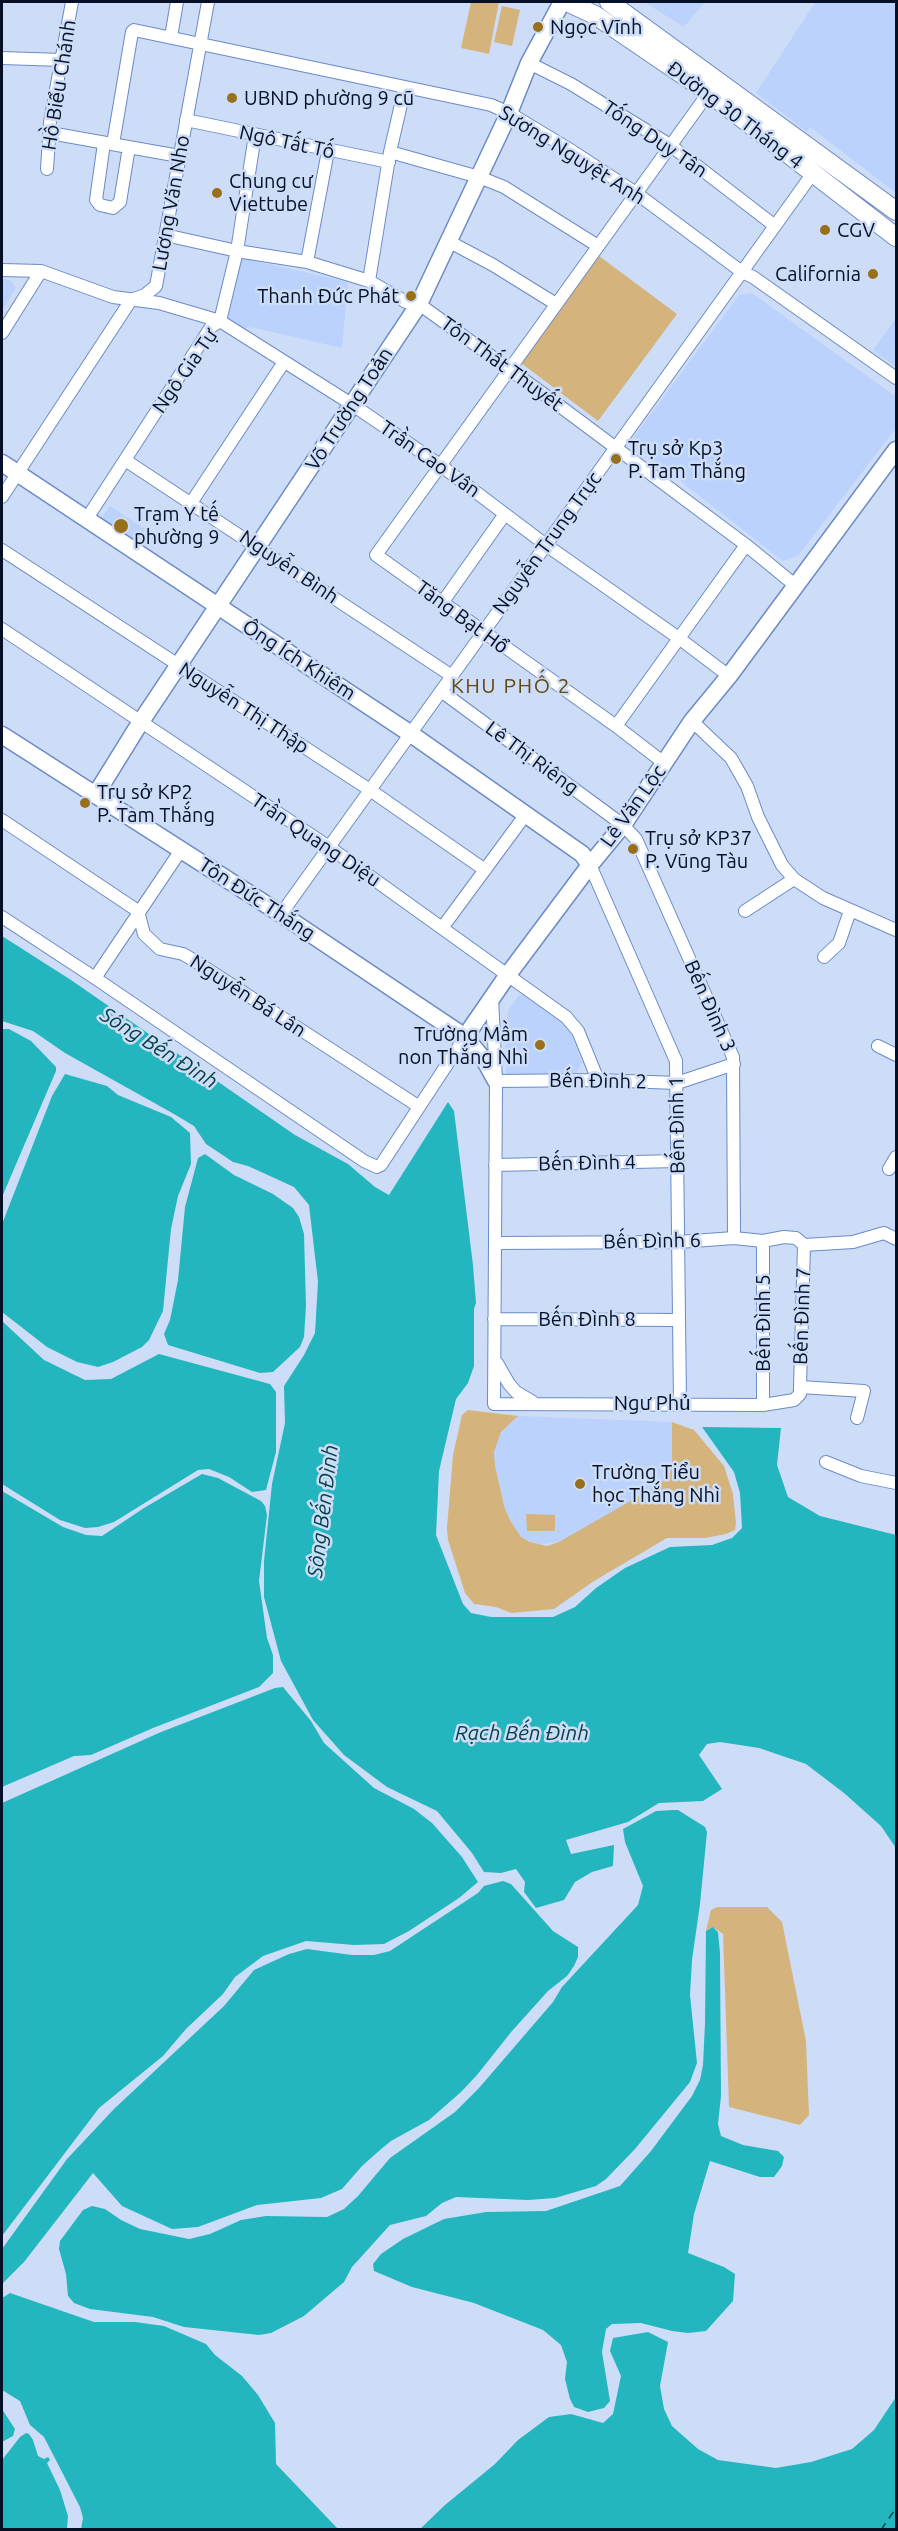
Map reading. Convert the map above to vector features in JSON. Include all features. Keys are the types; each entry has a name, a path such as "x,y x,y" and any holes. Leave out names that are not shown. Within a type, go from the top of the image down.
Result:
{"main road":[{"name":"Đường 30 Tháng 4","path":"567,2 595,15 713,86 897,211"},
{"name":"Đường 30 Tháng 4","path":"609,2 713,86 813,173 897,237"}],"street":[{"name":"Hồ Biểu Chánh","path":"47,169 50,133 72,2"},
{"path":"171,38 177,2"},
{"name":"Lương Văn Nho","path":"2,497 131,300 155,288 199,44 203,2"},
{"name":"Võ Trường Toản","path":"96,794 140,723 419,304 509,113 530,63 562,2"},
{"name":"Sương Nguyệt Anh","path":"109,143 132,32 140,30 491,105 509,113 636,193 742,272 753,277 897,378"},
{"path":"2,58 62,60"},
{"name":"Tống Duy Tân","path":"530,63 571,84 670,145 775,225"},
{"path":"440,465 713,86"},
{"path":"369,281 390,157 405,87"},
{"name":"Ngô Tất Tố","path":"186,120 328,151 390,157 478,177 518,195 598,246"},
{"path":"50,133 179,156"},
{"name":"Ngô Gia Tự","path":"86,520 211,327 220,321 237,251 255,135"},
{"path":"109,143 96,200 100,205 113,208 120,202 129,147"},
{"path":"307,262 328,151"},
{"name":"Nguyễn Trung Trực","path":"281,914 813,173"},
{"name":"Tôn Thất Thuyết","path":"165,235 237,251 307,262 369,281 406,302 419,304 746,545 796,586"},
{"path":"448,241 494,265 556,304"},
{"name":"Trần Cao Vân","path":"2,270 41,271 113,297 159,303 220,321 353,405 440,465 546,545 729,676"},
{"path":"2,333 41,271"},
{"path":"191,503 284,362"},
{"name":"Lê Văn Lộc","path":"95,978 354,1155 377,1167 381,1165 507,975 623,825 692,721 729,676 897,450"},
{"name":"Nguyễn Bình","path":"125,460 452,676"},
{"name":"Ông Ích Khiêm","path":"2,463 411,734 582,854 590,865"},
{"name":"Tăng Bạt Hổ","path":"440,465 376,555 616,726 664,764"},
{"path":"442,603 505,514"},
{"path":"616,726 746,545"},
{"name":"Nguyễn Thị Thập","path":"2,550 370,790 486,870"},
{"name":"Trần Quang Diệu","path":"2,629 329,847 566,1017 575,1025 598,1080"},
{"name":"Lê Thị Riêng","path":"441,692 623,825"},
{"path":"692,721 731,758 747,786 782,865 794,879 810,891 850,911 897,930"},
{"name":"Tôn Đức Thắng","path":"2,735 281,914 465,1037 485,1061 496,1081"},
{"path":"442,928 526,814"},
{"path":"2,820 138,911"},
{"name":"Bến Đình 3","path":"623,825 636,839 731,1049 734,1064 735,1238"},
{"path":"2,917 95,978 181,850"},
{"name":"Bến Đình 1","path":"590,865 676,1061 680,1403"},
{"path":"745,911 794,879"},
{"name":"Nguyễn Bá Lân","path":"138,911 144,934 159,949 183,954 195,961 418,1106"},
{"path":"824,957 839,943 850,911"},
{"path":"492,996 496,1081 495,1356 499,1369 509,1384 516,1392 537,1404"},
{"path":"878,1046 897,1055"},
{"name":"Bến Đình 2","path":"496,1081 598,1080 677,1083 734,1064"},
{"path":"889,1170 897,1157"},
{"name":"Bến Đình 4","path":"495,1165 678,1161"},
{"name":"Bến Đình 6","path":"496,1243 679,1242 735,1238 763,1241 796,1238 804,1245 853,1242 884,1233 897,1239"},
{"name":"Bến Đình 5","path":"763,1241 763,1405"},
{"name":"Bến Đình 7","path":"801,1387 804,1245"},
{"name":"Bến Đình 8","path":"494,1319 679,1320"},
{"name":"Ngư Phủ","path":"495,1356 494,1404 763,1405 791,1401 800,1394 801,1387"},
{"path":"801,1387 864,1391 856,1418"},
{"path":"826,1462 861,1476 897,1483"}],"shaded area":[{"path":"471,2 499,2 489,54 461,48"},
{"path":"644,2 705,2 684,27"},
{"path":"812,2 896,2 896,193 810,127 807,132 756,93 814,4"},
{"path":"502,6 520,10 512,46 494,42"},
{"path":"599,256 677,314 598,421 521,363"},
{"path":"246,259 348,282 342,348 250,327 244,329 227,317 241,260"},
{"path":"2,279 10,280 16,288 2,311"},
{"path":"752,293 896,397 896,428 798,556 783,561 630,442 739,295"},
{"path":"896,318 896,367 873,350"},
{"name":"Trạm Y tế phường 9","path":"110,506 145,529 134,546 98,523"},
{"name":"Trường Mầm non Thắng Nhì","path":"519,995 526,995 561,1018 568,1026 582,1063 575,1075 506,1076 506,1021 509,1009"},
{"path":"468,1410 518,1416 501,1432 494,1452 495,1466 505,1509 521,1537 530,1542 547,1546 559,1542 655,1487 668,1477 672,1467 672,1422 694,1430 724,1466 733,1494 735,1530 705,1538 667,1538 594,1581 554,1609 511,1613 496,1607 474,1604 465,1593 448,1540 447,1528 453,1455 462,1415"},
{"name":"Trường Tiểu học Thắng Nhì","path":"518,1416 672,1422 672,1467 664,1480 655,1487 577,1533 559,1542 537,1545 521,1537 514,1530 505,1509 495,1466 494,1452 501,1432"},
{"path":"526,1514 555,1515 555,1531 527,1531"},
{"path":"717,1907 767,1907 782,1922 806,2041 809,2115 800,2125 729,2107 723,1934 713,1927 706,1931 711,1910"}],"water":[{"name":"Rạch Bến Đình","path":"2,936 71,980 295,1135 348,1164 375,1187 389,1195 448,1102 454,1111 476,1303 474,1309 474,1366 468,1383 456,1399 439,1471 436,1535 463,1604 471,1613 491,1617 553,1617 575,1607 596,1588 625,1568 670,1547 712,1545 732,1538 742,1528 740,1493 734,1472 702,1427 781,1428 777,1465 788,1497 820,1516 896,1535 896,1848 881,1826 844,1793 806,1764 759,1748 720,1742 707,1744 699,1755 722,1789 703,1801 659,1803 628,1822 566,1840 571,1854 614,1845 613,1866 592,1872 575,1882 564,1900 536,1908 524,1892 525,1882 516,1869 501,1873 484,1872 472,1853 437,1811 387,1787 344,1755 313,1720 281,1661 264,1597 264,1561 272,1484 285,1423 284,1386 315,1333 318,1282 309,1205 294,1187 248,1166 233,1162 206,1144 194,1126 174,1114 65,1053 33,1031 2,1021"},
{"path":"2,1029 9,1029 31,1041 56,1067 56,1071 2,1197"},
{"path":"65,1074 107,1086 118,1095 171,1117 190,1133 191,1164 178,1196 171,1229 163,1311 149,1340 142,1347 98,1367 77,1362 47,1347 2,1312 2,1224 52,1096"},
{"path":"205,1154 234,1175 273,1194 293,1208 299,1217 304,1234 306,1306 304,1337 300,1347 273,1372 260,1373 168,1345 164,1334 170,1320 178,1280 185,1207 198,1158"},
{"path":"2,1321 44,1360 85,1380 111,1379 159,1354 270,1384 276,1392 276,1452 266,1490 252,1492 229,1477 209,1469 198,1470 114,1522 85,1528 60,1520 2,1484"},
{"path":"202,1474 218,1478 261,1501 265,1506 267,1515 259,1581 267,1638 273,1655 273,1673 259,1687 91,1755 74,1756 2,1787 2,1491 63,1527 86,1535 102,1536"},
{"path":"283,1687 311,1721 324,1743 374,1788 414,1809 432,1823 462,1857 478,1882 459,1898 409,1931 384,1944 354,1945 306,1941 263,1956 235,1977 223,1994 186,2029 163,2056 99,2108 2,2236 2,1803 161,1732 275,1688"},
{"path":"678,1810 705,1827 707,1832 690,1995 697,2063 690,2082 635,2149 606,2179 596,2186 555,2198 528,2200 456,2197 442,2203 426,2216 390,2225 352,2267 344,2282 304,2316 271,2333 259,2335 184,2327 153,2317 90,2309 74,2303 68,2296 66,2274 59,2249 60,2241 83,2210 92,2206 105,2209 140,2229 189,2239 210,2234 241,2220 266,2216 327,2217 344,2209 390,2158 455,2112 479,2088 553,2002 562,1987 638,1905 643,1886 625,1842 623,1829 656,1811"},
{"path":"503,1881 511,1884 553,1931 578,1947 578,1957 567,1976 548,1991 477,2075 429,2120 391,2141 362,2166 342,2189 321,2198 257,2205 198,2227 172,2229 122,2206 93,2173 24,2262 2,2284 2,2249 67,2159 114,2109 224,2006 254,1970 289,1954 307,1949 352,1955 374,1955 390,1951 478,1893 484,1886"},
{"path":"713,1927 718,1932 720,1953 721,2096 718,2124 721,2136 743,2145 778,2151 784,2157 782,2166 774,2177 760,2177 710,2161 694,2214 688,2253 724,2267 735,2274 733,2301 706,2331 688,2333 641,2323 612,2324 606,2329 602,2352 610,2401 604,2408 588,2412 574,2407 565,2379 567,2362 561,2345 543,2330 474,2303 412,2287 374,2271 373,2264 381,2254 403,2239 444,2219 486,2212 546,2211 620,2186 651,2151 692,2096 700,2080 705,2023 706,1931"},
{"path":"10,2293 94,2322 135,2322 164,2326 206,2344 215,2355 242,2376 258,2395 275,2423 276,2464 338,2529 81,2529 83,2518 80,2507 44,2437 30,2425 20,2401 2,2390 2,2298"},
{"path":"648,2332 668,2342 660,2386 664,2409 672,2426 698,2449 718,2460 776,2468 811,2462 852,2449 874,2430 896,2397 896,2529 420,2529 495,2464 518,2440 549,2417 571,2414 603,2423 613,2414 621,2376 610,2351 613,2338"},
{"path":"2,2409 15,2429 13,2436 2,2442"},
{"path":"26,2433 33,2440 38,2456 44,2459 48,2457 50,2460 47,2463 60,2490 68,2516 67,2529 2,2529 2,2460 20,2437"}],"ferry route":[{"path":"881,2530 896,2508"}],"place":[{"name":"Ngọc Vĩnh","path":"538,27"},
{"name":"UBND phường 9 cũ","path":"232,98"},
{"name":"Chung cư Viettube","path":"217,193"},
{"name":"CGV","path":"825,230"},
{"name":"California","path":"873,274"},
{"name":"Thanh Đức Phát","path":"411,296"},
{"name":"Trụ sở Kp3 P. Tam Thắng","path":"616,459"},
{"name":"Trạm Y tế phường 9","path":"121,526"},
{"name":"Trụ sở KP2 P. Tam Thắng","path":"85,803"},
{"name":"Trụ sở KP37 P. Vũng Tàu","path":"633,849"},
{"name":"Trường Mầm non Thắng Nhì","path":"540,1045"},
{"name":"Trường Tiểu học Thắng Nhì","path":"580,1484"}],"district":[{"name":"KHU PHỐ 2","path":"511,686"}],"water label":[{"name":"Sông Bến Đình","path":"159,1048"},
{"name":"Sông Bến Đình","path":"323,1511"}]}
